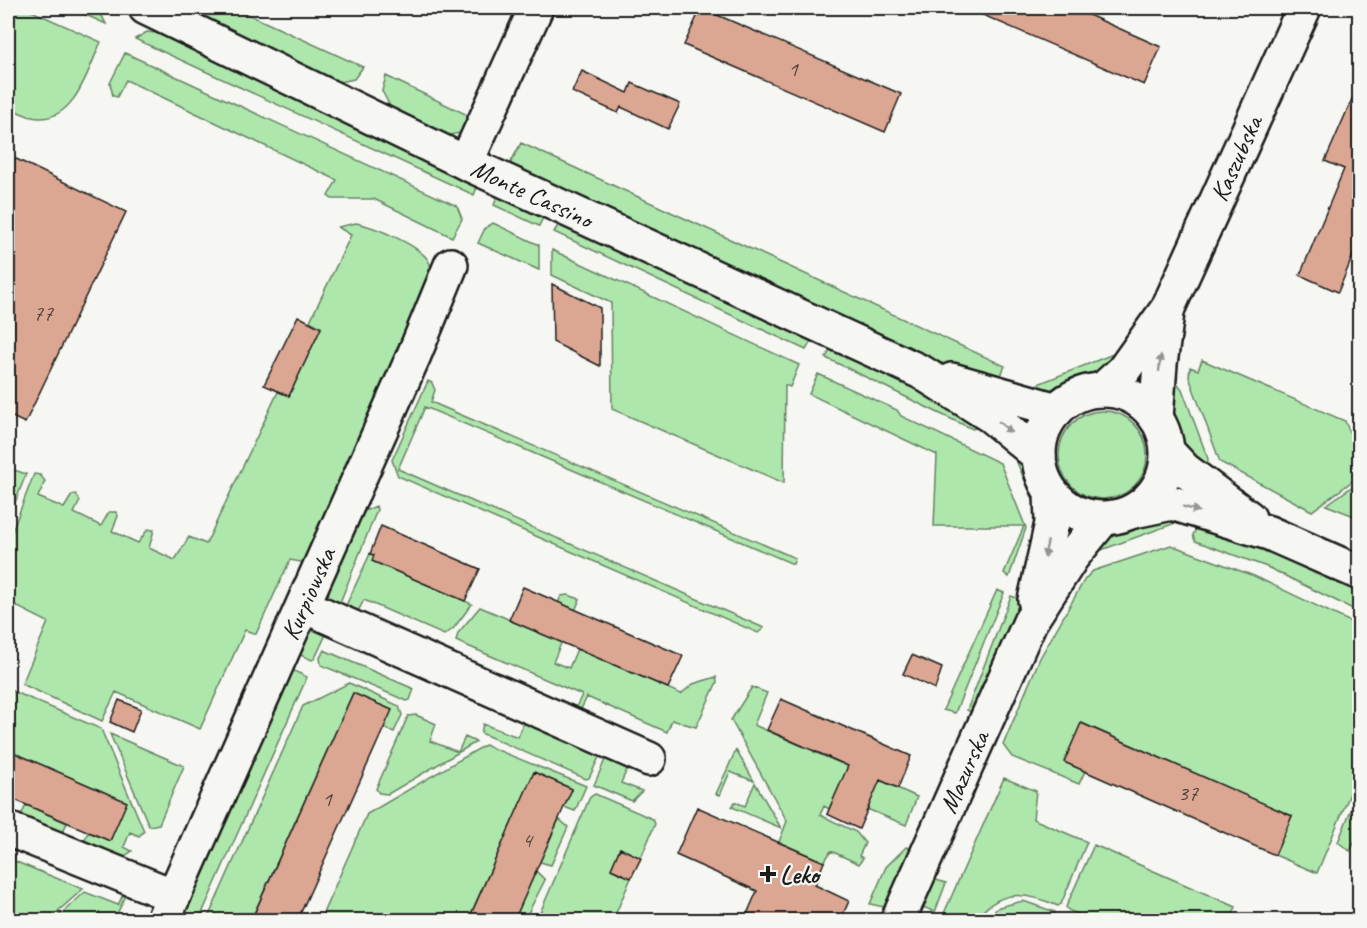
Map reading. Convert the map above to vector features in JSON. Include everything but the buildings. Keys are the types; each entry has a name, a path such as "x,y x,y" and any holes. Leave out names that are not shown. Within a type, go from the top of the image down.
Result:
{"street":[{"name":"Monte Cassino","path":"146,8 466,163 921,372 992,416 1039,456"},
{"path":"466,163 536,8"},
{"name":"Kaszubska","path":"1102,390 1123,371 1168,308 1304,8"},
{"name":"Kurpiowska","path":"169,908 414,356 451,265"},
{"name":"Kaszubska","path":"1156,418 1160,364 1168,308"},
{"name":"Monte Cassino","path":"921,372 1057,410"},
{"path":"1118,515 1148,500 1159,486 1166,470 1168,452 1162,428 1156,418 1133,397 1102,390 1085,392 1057,410 1041,439 1039,456 1045,481 1051,492 1074,512 1118,515 1172,503 1269,534 1359,573"},
{"path":"1168,452 1185,470 1269,534"},
{"name":"Mazurska","path":"1030,622 1052,523 1051,492"},
{"name":"Mazurska","path":"898,921 1030,622 1072,557 1118,515"},
{"path":"304,606 650,759"},
{"path":"8,829 138,884 169,908"}],"green space":[{"path":"8,8 25,8 101,42 79,90 71,102 52,116 31,117 8,107"},
{"path":"70,8 98,8 106,24"},
{"path":"176,8 234,8 363,67 354,79 335,83"},
{"path":"147,32 156,33 479,182 474,195 135,39"},
{"path":"125,53 457,206 462,219 452,237 374,199 332,199 328,196 337,180 126,80 117,97 113,96 110,83"},
{"path":"386,76 474,118 466,132 449,135 391,108 382,91"},
{"path":"521,143 1005,366 997,383 939,362 510,164"},
{"path":"498,194 544,215 539,226 494,205"},
{"path":"560,222 809,337 811,341 806,350 554,232"},
{"path":"356,223 385,232 407,243 425,256 432,273 431,285 306,563 290,560 256,634 245,630 200,729 116,692 102,721 22,684 48,622 8,602 14,593 8,563 8,542 34,474 40,475 45,481 38,497 64,508 72,495 76,494 80,501 74,513 101,526 109,512 116,512 118,516 112,531 138,543 148,529 154,530 149,548 175,560 189,537 206,544 278,392 289,396 321,327 310,321 351,235 338,227"},
{"path":"493,223 539,245 539,270 478,243 485,228"},
{"path":"552,250 799,365 790,387 785,385 784,483 612,409 611,303 552,275"},
{"path":"834,349 945,399 978,427 973,429 954,421 826,358 830,350"},
{"path":"1113,354 1123,356 1102,372 1079,384 1054,390 1028,388"},
{"path":"1202,360 1345,421 1359,454 1359,476 1312,511 1220,462 1189,377 1190,367 1198,370"},
{"path":"818,374 897,410 901,416 1000,463 1026,528 1009,577 1004,573 1024,526 934,526 937,455 809,394"},
{"path":"1174,379 1182,389 1208,459 1207,470 1185,458 1168,411"},
{"path":"428,381 432,383 435,390 431,402 795,558 793,564 425,407 398,469 764,628 758,633 398,476 392,460"},
{"path":"1103,411 1120,415 1134,424 1143,438 1147,455 1143,472 1134,486 1120,495 1103,499 1086,495 1072,486 1063,472 1059,455 1063,438 1072,424 1086,415"},
{"path":"1013,453 1024,464 1032,480 1039,514"},
{"path":"8,468 26,474 8,521"},
{"path":"1359,482 1359,518 1326,505"},
{"path":"376,506 377,510 337,610 329,598 328,579 362,512"},
{"path":"1161,515 1178,522 1093,553 1103,537"},
{"path":"1198,524 1268,547 1352,586 1359,590 1359,612 1267,567 1195,541 1193,535"},
{"path":"1171,545 1254,576 1359,626 1359,772 1317,873 1275,855 1292,816 1082,723 1085,771 1079,784 1012,757 1003,745 1040,658 1085,579 1093,571"},
{"path":"370,554 374,555 372,561 472,604 453,629 444,635 364,600 356,615 342,614"},
{"path":"997,590 1004,593 955,713 943,710"},
{"path":"568,595 580,599 553,662 569,668 577,649 681,694 693,684 716,677 717,682 696,727 672,720 667,732 587,697 579,713 574,711 582,695 456,641 458,633 480,607 545,635 561,596"},
{"path":"1011,596 1020,599 1006,640 974,713 967,710"},
{"path":"318,628 329,628 315,658 312,660 296,653 303,637"},
{"path":"324,650 414,689 410,700 407,701 321,665 320,658"},
{"path":"290,669 307,677 199,920 177,920"},
{"path":"349,683 399,706 402,715 394,732 384,728 353,693 251,920 207,920 303,706"},
{"path":"752,687 767,693 754,725 802,746 817,714 828,719 814,752 850,767 864,735 875,740 862,772 917,797 906,825 867,809 864,817 832,802 829,809 824,806 820,815 856,832 865,843 859,856 863,858 859,864 831,851 824,862 779,842 787,821 731,720"},
{"path":"8,689 101,729 144,831 139,836 130,832 124,847 132,851 115,863 81,849 88,832 110,841 126,802 8,750"},
{"path":"416,715 436,724 430,741 458,752 465,737 476,742 388,794 379,793 376,789 408,716"},
{"path":"524,722 602,751 589,778 586,779 481,733 483,724 518,737"},
{"path":"110,734 184,766 159,824 149,826"},
{"path":"485,745 586,786 575,811 564,807 572,789 534,773 468,920 320,920 367,814"},
{"path":"736,750 754,781 730,772 720,795 716,794"},
{"path":"608,753 628,767 621,783 642,791 632,801 594,785"},
{"path":"1004,778 1036,791 1033,819 1087,842 1061,904 1058,906 1034,898 1013,896 993,903 975,920 941,920"},
{"path":"755,783 781,828 732,807 735,802 745,806"},
{"path":"1359,790 1359,833 1350,851 1338,842"},
{"path":"595,794 653,819 655,824 641,858 620,848 611,869 631,878 613,920 537,920 590,797"},
{"path":"26,805 67,823 61,835 19,820"},
{"path":"559,819 568,827 551,865 540,862"},
{"path":"1094,845 1236,907 1230,920 1092,920 1068,910 1066,907"},
{"path":"906,847 914,850 888,908 870,904 886,867"},
{"path":"9,853 15,856 14,861 83,889 48,920 8,920"},
{"path":"536,871 545,880 526,917 517,914"},
{"path":"933,879 946,883 935,912 918,905"},
{"path":"126,888 129,889 114,920 54,920 85,892 118,905"},
{"path":"1023,901 1055,912 1054,920 984,920 999,907"}],"place":[{"name":"Leko","path":"768,874"}]}
